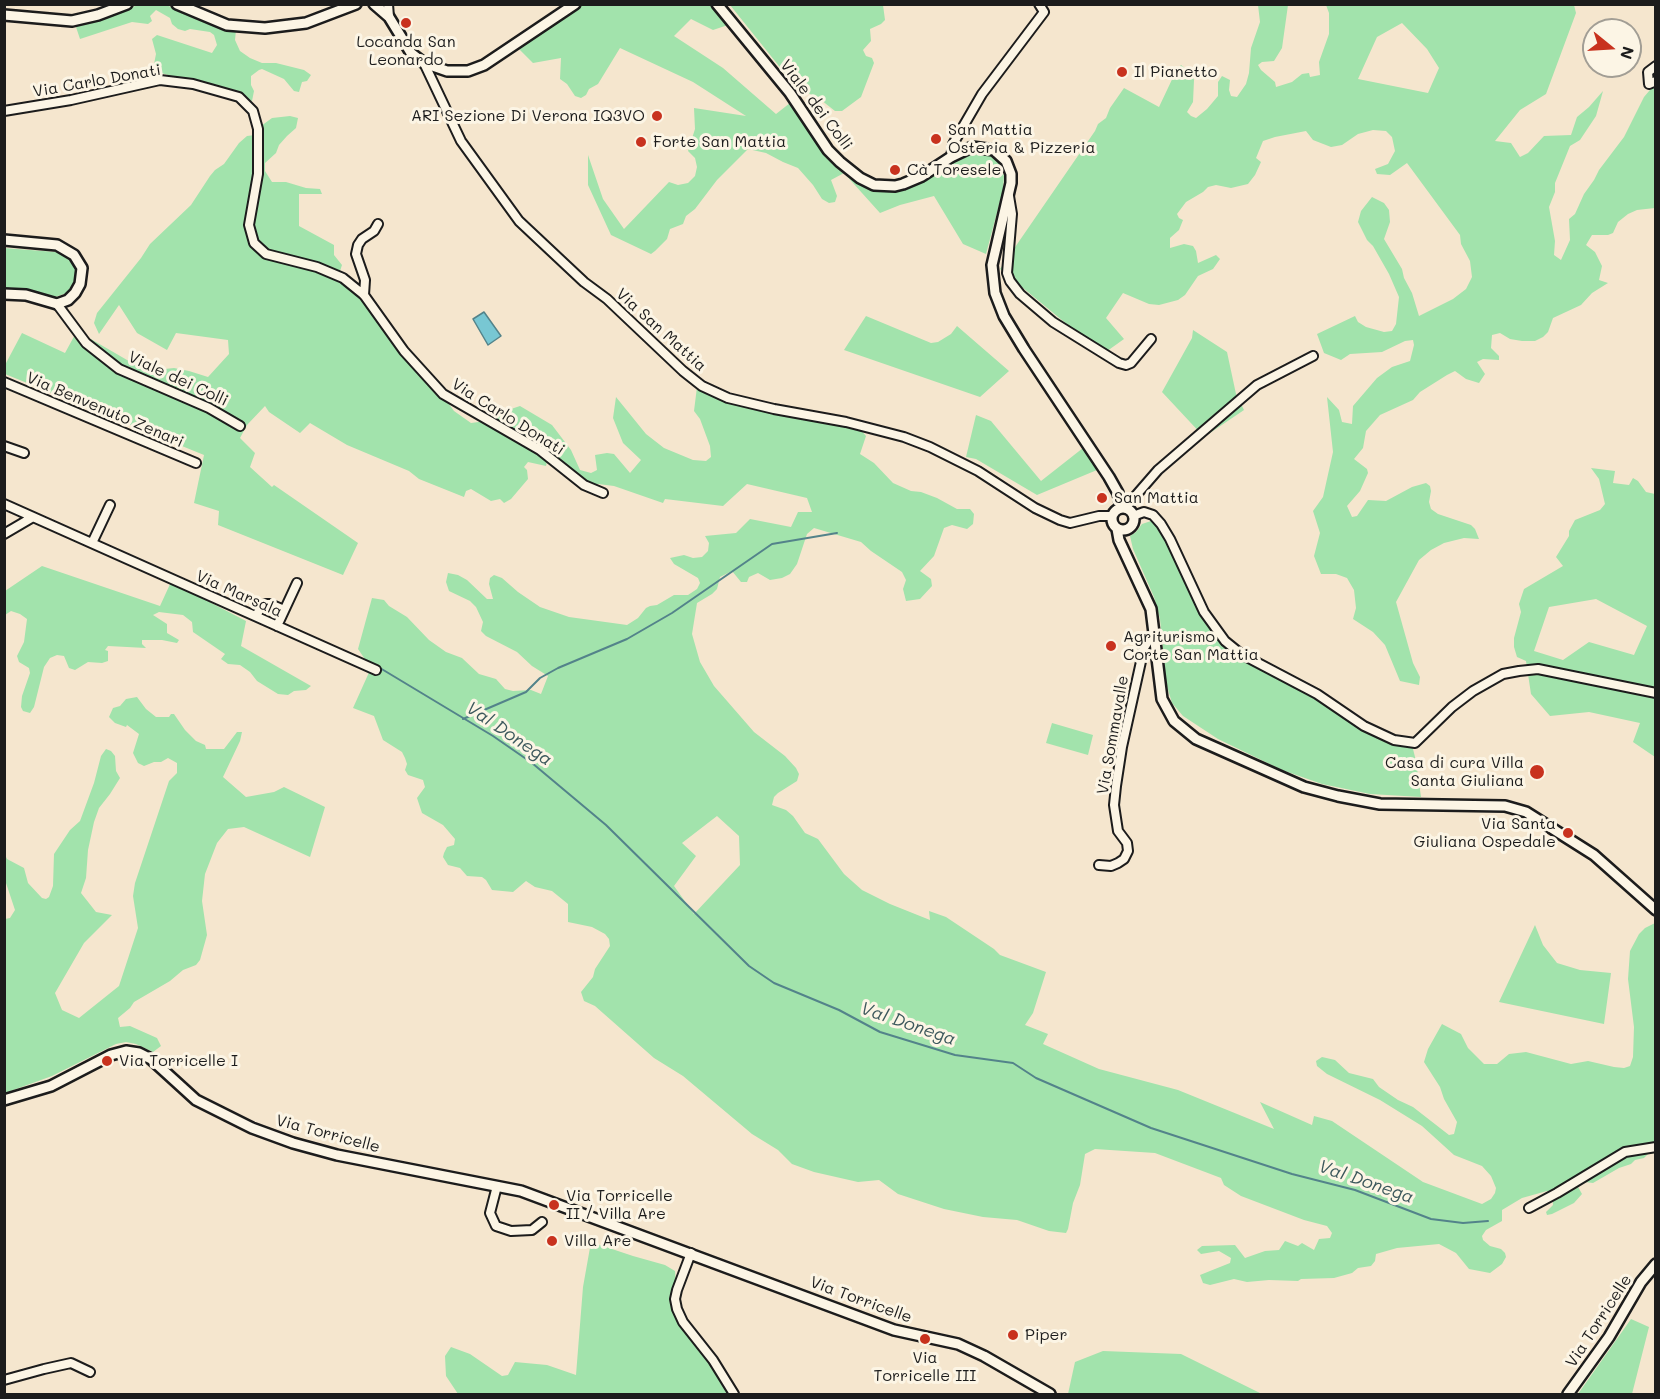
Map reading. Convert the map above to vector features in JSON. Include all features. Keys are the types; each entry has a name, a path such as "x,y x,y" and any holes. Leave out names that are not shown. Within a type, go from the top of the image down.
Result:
{"street":[{"path":"4,15 72,21 98,15 127,4"},
{"path":"177,4 227,24 265,28 306,23 356,4"},
{"path":"332,14 338,4"},
{"path":"374,4 389,17 411,53 424,63 447,71 468,71 484,65 575,4"},
{"path":"388,4 389,17"},
{"name":"Viale dei Colli","path":"717,4 790,93 823,144 860,178 874,185 903,184 922,176 951,157 972,147 987,148 1006,160 1011,174 1009,196 998,232 992,265 995,293 1004,316 1109,477 1123,508"},
{"path":"951,157 953,144 982,94 1044,12 1039,4"},
{"name":"Via San Mattia","path":"424,63 461,141 519,221 702,386 728,398 846,422 904,437 978,471 1035,508 1060,520 1070,523 1099,516 1112,516"},
{"path":"1656,66 1648,72 1649,84 1656,81"},
{"name":"Via Carlo Donati","path":"4,111 71,100 160,80 193,84 239,97 253,111 258,129 258,174 249,225 254,243 266,254 317,267 343,278 364,296 404,351 443,394 540,450 584,485 603,493"},
{"name":"Viale dei Colli","path":"1009,196 1012,214 1007,273 1020,294 1053,322 1119,363 1126,365 1131,363 1151,339"},
{"name":"Via Carlo Donati","path":"364,296 365,280 356,254 362,239 374,231 378,224"},
{"path":"4,240 57,245 74,255 82,268 80,284 75,293 68,300 57,304 26,294 4,294"},
{"name":"Viale dei Colli","path":"57,304 86,343 119,369 209,408 240,426"},
{"path":"1313,356 1257,385 1158,470 1123,508 1117,509 1112,516 1112,523 1117,529 1119,540 1151,609 1162,699 1174,721 1196,739 1304,787 1338,796 1380,804 1505,807 1526,813 1594,855 1656,910"},
{"name":"Via Benvenuto Zenari","path":"4,382 196,463"},
{"path":"4,446 24,453"},
{"name":"Via Marsala","path":"4,504 376,670"},
{"path":"92,543 110,505"},
{"path":"1123,508 1133,516"},
{"path":"1133,516 1144,512 1153,515 1161,524 1204,612 1225,641 1241,654 1317,694 1364,726 1394,740 1415,743 1452,707 1473,691 1503,674 1519,671 1538,669 1656,693"},
{"path":"1117,529 1129,528 1134,520 1133,516"},
{"path":"4,534 33,517"},
{"path":"277,626 297,583"},
{"path":"256,616 261,607 266,604 284,610"},
{"name":"Via Sommavalle","path":"1099,865 1111,866 1124,859 1128,851 1118,831 1114,805 1116,786 1122,747 1144,648 1154,632"},
{"name":"Via Torricelle","path":"4,1100 51,1086 111,1055 126,1051 139,1053 151,1059 196,1100 252,1128 292,1143 348,1158 521,1191 894,1330 958,1344 984,1356 1050,1395"},
{"path":"1529,1208 1625,1152 1656,1146"},
{"path":"497,1186 490,1213 496,1226 511,1231 531,1230 542,1222"},
{"path":"691,1253 677,1290 675,1299 677,1309 683,1322 712,1360 734,1395"},
{"name":"Via Torricelle","path":"1568,1395 1609,1337 1641,1282 1656,1264"},
{"path":"4,1380 71,1363 90,1372"}],"green space":[{"path":"138,5 166,5 224,28 236,30 235,40 240,51 250,58 262,63 276,63 304,70 311,75 307,81 302,82 299,92 294,91 284,79 262,69 259,70 251,76 254,91 252,101 161,73 155,70 154,64 156,54 152,39 157,35 212,53 217,45 214,35 210,32 178,29 172,24 170,18 156,10 150,16 152,21 148,24 132,22 80,39 75,24 105,17"},
{"path":"581,5 712,5 728,25 713,30 691,19 674,36 723,68 776,114 790,103 831,161 844,173 831,180 837,196 835,202 829,203 822,199 798,168 766,153 748,149 717,180 695,209 686,216 683,224 670,229 667,239 651,254 611,235 588,185 588,155 603,199 624,229 669,182 678,185 688,183 695,176 697,167 695,158 688,151 695,129 694,108 746,116 693,82 620,48 598,84 589,89 581,98 575,96 567,84 560,79 561,58 533,63 518,48"},
{"path":"730,5 883,5 885,20 870,29 871,41 863,50 874,63 861,97 842,111 835,111 821,100 795,86"},
{"path":"1258,5 1288,5 1282,48 1274,61 1262,62 1258,65 1275,82 1276,87 1292,82 1302,74 1309,73 1310,77 1320,75 1319,62 1329,34 1329,13 1326,5 1574,5 1576,13 1546,94 1520,110 1495,141 1511,143 1520,157 1528,153 1544,136 1571,135 1577,117 1603,91 1596,116 1580,140 1570,146 1555,183 1555,192 1549,207 1555,241 1554,255 1561,260 1570,240 1569,219 1575,214 1584,194 1624,137 1644,97 1655,84 1655,208 1637,210 1628,214 1618,222 1613,233 1592,235 1586,245 1595,252 1602,266 1599,280 1608,283 1592,293 1581,305 1553,318 1548,332 1535,341 1510,339 1500,333 1492,335 1491,348 1499,356 1499,360 1483,359 1477,362 1485,374 1479,383 1466,379 1455,371 1420,392 1413,400 1380,415 1366,431 1363,448 1354,459 1367,469 1368,473 1360,491 1347,506 1352,517 1357,516 1368,500 1386,501 1412,487 1426,483 1430,486 1431,491 1429,502 1431,509 1438,514 1471,525 1479,539 1464,538 1444,543 1431,550 1419,560 1396,602 1413,663 1420,677 1419,685 1400,681 1385,645 1373,632 1353,619 1356,608 1354,590 1347,578 1336,574 1321,574 1314,556 1320,533 1313,511 1323,497 1333,452 1327,397 1339,410 1342,422 1352,424 1353,406 1377,378 1392,367 1410,361 1414,345 1413,340 1405,341 1382,352 1350,354 1341,360 1324,353 1317,334 1355,316 1358,322 1366,327 1384,332 1392,331 1396,324 1399,297 1389,274 1358,222 1361,211 1372,197 1384,203 1389,210 1390,222 1384,239 1402,269 1419,316 1453,299 1466,289 1472,277 1470,261 1461,244 1460,235 1407,163 1390,175 1377,174 1375,169 1388,164 1395,151 1392,137 1386,131 1373,130 1358,134 1342,145 1331,147 1313,140 1306,131 1263,141 1256,158 1261,162 1248,184 1231,188 1216,185 1208,187 1186,202 1177,214 1183,220 1179,230 1170,238 1170,248 1184,244 1193,246 1198,263 1216,255 1220,259 1213,269 1198,276 1185,295 1178,300 1159,305 1149,304 1123,293 1106,318 1124,339 1103,354 1000,269 1098,124 1106,118 1124,88 1159,107 1181,65 1191,73 1194,80 1193,102 1187,112 1196,118 1218,96 1218,82 1222,76 1230,80 1231,96 1237,97 1246,84 1251,48 1260,22","holes":["1402,23 1427,49 1439,68 1428,93 1358,79 1377,37"]},
{"path":"290,116 298,118 296,128 265,163 265,171 272,182 286,182 306,188 320,189 322,194 299,194 299,226 334,245 334,255 342,265 341,278 363,292 420,377 436,386 454,411 471,423 494,420 491,415 494,412 520,406 552,425 571,450 580,470 591,473 597,470 595,455 607,453 614,454 630,473 641,460 623,443 613,418 616,397 646,434 664,448 693,460 706,461 711,457 710,446 700,419 694,411 697,387 738,405 773,412 779,406 854,422 866,436 860,454 874,463 893,483 937,498 957,509 970,509 974,514 973,524 967,529 952,525 944,528 934,556 920,571 931,579 932,586 920,599 906,601 903,589 906,580 902,572 861,542 814,528 807,534 797,564 790,574 770,580 758,573 749,577 747,582 741,582 732,571 720,577 717,589 697,603 692,634 700,662 714,686 754,732 785,756 799,774 797,781 774,797 772,805 786,810 805,833 818,839 844,874 862,890 930,920 929,911 946,917 1000,955 1046,972 1033,1013 1025,1025 1048,1034 1043,1044 1099,1069 1178,1090 1274,1129 1260,1102 1312,1125 1314,1116 1332,1121 1423,1182 1482,1204 1491,1199 1496,1188 1491,1176 1482,1166 1454,1155 1422,1126 1380,1100 1327,1074 1317,1066 1316,1061 1322,1057 1335,1060 1349,1073 1373,1079 1379,1087 1413,1107 1449,1135 1454,1134 1457,1122 1440,1087 1424,1062 1428,1049 1442,1024 1461,1034 1468,1048 1484,1064 1497,1064 1509,1054 1526,1052 1571,1064 1588,1061 1614,1067 1630,1066 1633,1057 1634,1027 1628,979 1630,951 1639,934 1655,923 1655,1153 1635,1160 1593,1183 1585,1182 1577,1185 1582,1194 1574,1203 1552,1214 1547,1215 1546,1212 1553,1205 1552,1193 1547,1191 1522,1198 1502,1210 1502,1221 1486,1230 1482,1236 1490,1246 1501,1249 1506,1257 1502,1264 1490,1273 1469,1269 1456,1253 1439,1244 1397,1248 1376,1254 1371,1266 1358,1268 1352,1273 1334,1278 1247,1282 1234,1279 1210,1285 1203,1283 1200,1275 1230,1263 1231,1258 1219,1251 1201,1254 1197,1250 1202,1246 1235,1245 1245,1258 1265,1251 1279,1250 1285,1241 1298,1246 1302,1243 1314,1250 1319,1239 1330,1238 1332,1233 1327,1226 1304,1220 1241,1196 1224,1185 1221,1178 1155,1153 1095,1149 1085,1154 1080,1185 1066,1233 1049,1231 1017,1220 983,1217 944,1209 898,1194 879,1180 858,1182 814,1172 792,1164 778,1150 752,1134 683,1076 654,1058 595,1006 584,1001 581,992 593,977 595,969 610,946 605,934 592,927 568,922 568,904 552,891 535,887 526,881 513,892 492,890 482,877 467,876 460,868 448,865 443,857 444,853 447,847 454,845 455,839 443,825 422,813 417,798 425,787 423,780 408,775 405,770 407,764 402,752 383,740 374,716 353,708 371,668 358,649 372,598 384,600 389,606 407,617 429,640 446,652 462,658 479,674 496,679 505,689 531,690 541,694 548,676 532,666 517,652 481,631 483,622 476,607 470,601 449,591 446,582 448,573 467,580 487,599 493,599 489,584 490,578 494,575 502,578 540,607 569,617 627,625 638,618 646,608 657,605 674,595 688,595 697,589 700,583 698,578 674,564 670,558 684,555 693,558 702,557 708,551 709,543 705,536 736,533 750,519 791,527 798,512 812,512 807,498 747,484 723,506 665,499 663,503 614,486 598,484 585,490 548,457 546,466 528,462 524,467 527,470 528,479 511,499 504,503 500,499 491,501 471,489 466,491 464,497 419,479 409,471 347,445 310,423 300,433 269,412 265,406 247,425 240,438 255,453 250,467 272,487 274,485 358,543 343,575 218,525 219,511 194,503 204,455 5,374 5,365 22,333 65,353 77,331 146,371 174,368 208,377 229,354 228,340 176,333 167,350 137,333 119,305 99,334 94,323 97,313 150,244 191,205 210,176 224,164 239,143 247,136 255,135 261,126 272,118","holes":["717,816 739,836 740,865 694,914 674,886 696,856 682,843"]},
{"path":"981,150 990,152 999,160 1004,176 1003,190 986,254 963,244 934,196 880,213 844,173 864,186 883,191 903,188 964,154"},
{"path":"4,248 56,252 68,256 77,269 73,287 67,293 55,297 22,288 5,288"},
{"path":"866,316 931,343 938,342 951,334 957,326 1009,371 980,397 844,350"},
{"path":"1193,330 1227,352 1236,394 1244,410 1204,437 1162,392 1192,338"},
{"path":"976,415 991,421 1041,481 1083,448 1097,470 1037,495 976,459 966,457"},
{"path":"1591,468 1615,471 1613,483 1629,485 1633,478 1646,492 1655,494 1655,757 1633,742 1640,723 1589,712 1550,716 1531,694 1526,661 1517,657 1514,647 1521,612 1519,604 1524,589 1563,566 1556,557 1569,536 1575,520 1600,510 1605,504 1599,479","holes":["1596,599 1647,626 1634,655 1589,642 1563,660 1534,651 1549,607"]},
{"path":"1160,518 1214,620 1226,638 1240,649 1287,672 1331,702 1378,728 1411,741 1421,797 1370,794 1322,784 1282,770 1218,739 1183,716 1172,703 1166,683 1160,619 1154,597 1133,549 1130,536 1142,524"},
{"path":"42,566 160,606 171,582 246,621 241,646 311,686 306,690 294,691 288,695 278,694 257,681 240,665 228,664 221,659 225,654 193,632 192,622 183,615 159,612 153,615 167,624 167,633 179,640 177,643 142,640 146,648 108,646 105,650 108,651 108,661 88,662 75,670 69,668 64,656 57,655 50,658 44,667 34,707 30,713 23,711 22,696 30,673 29,668 19,662 17,656 24,642 27,619 11,611 5,615 5,591"},
{"path":"137,697 156,717 169,717 174,714 185,730 196,741 205,745 206,749 224,749 237,732 242,732 223,777 246,797 274,792 284,787 325,807 310,857 244,827 228,829 217,843 205,874 202,901 207,935 200,960 196,965 183,970 170,981 134,1002 118,1018 120,1027 130,1026 157,1038 161,1046 153,1052 136,1044 126,1042 116,1044 52,1076 5,1093 5,919 10,918 15,910 5,880 5,855 7,859 24,868 28,883 42,898 49,897 53,886 54,854 70,830 80,821 101,756 106,749 111,751 115,756 116,771 120,778 99,808 94,822 88,850 86,878 81,893 96,912 112,915 84,943 55,993 62,1010 79,1018 119,986 138,928 133,896 135,883 169,781 177,773 177,763 168,758 144,766 138,763 133,753 139,734 127,725 126,727 115,723 109,717 113,708 120,706 126,699"},
{"path":"1052,723 1093,735 1088,755 1046,743"},
{"path":"1535,925 1543,945 1557,963 1580,970 1611,973 1604,1024 1499,1002"},
{"path":"591,1242 665,1265 675,1271 678,1313 697,1338 717,1358 736,1394 458,1394 446,1376 445,1356 451,1347 470,1354 502,1376 508,1375 515,1362 547,1365 576,1375 583,1287"},
{"path":"1631,1319 1649,1327 1632,1394 1578,1394"},
{"path":"1103,1351 1181,1354 1262,1394 1068,1394 1075,1362"}],"water":[{"path":"484,312 501,336 488,345 473,319"}],"waterway":[{"path":"463,719 526,692 540,678 558,668 627,639 672,613 772,544 837,533"},
{"name":"Val Donega","path":"375,665 493,736 532,763 606,825 749,966 774,983 839,1010 880,1032 955,1055 1013,1063 1036,1078 1151,1128 1292,1174 1355,1190 1431,1219 1463,1223 1488,1221"}],"place":[{"name":"Locanda San Leonardo","path":"406,23"},
{"name":"Il Pianetto","path":"1122,72"},
{"name":"ARI Sezione Di Verona IQ3VO","path":"657,116"},
{"name":"San Mattia Osteria & Pizzeria","path":"936,139"},
{"name":"Forte San Mattia","path":"641,142"},
{"name":"Cà Toresele","path":"895,170"},
{"name":"San Mattia","path":"1102,498"},
{"name":"Agriturismo Corte San Mattia","path":"1111,646"},
{"name":"Casa di cura Villa Santa Giuliana","path":"1537,772"},
{"name":"Via Santa Giuliana Ospedale","path":"1568,833"},
{"name":"Via Torricelle I","path":"107,1061"},
{"name":"Via Torricelle II / Villa Are","path":"554,1205"},
{"name":"Villa Are","path":"552,1241"},
{"name":"Piper","path":"1013,1335"},
{"name":"Via Torricelle III","path":"925,1339"}]}
